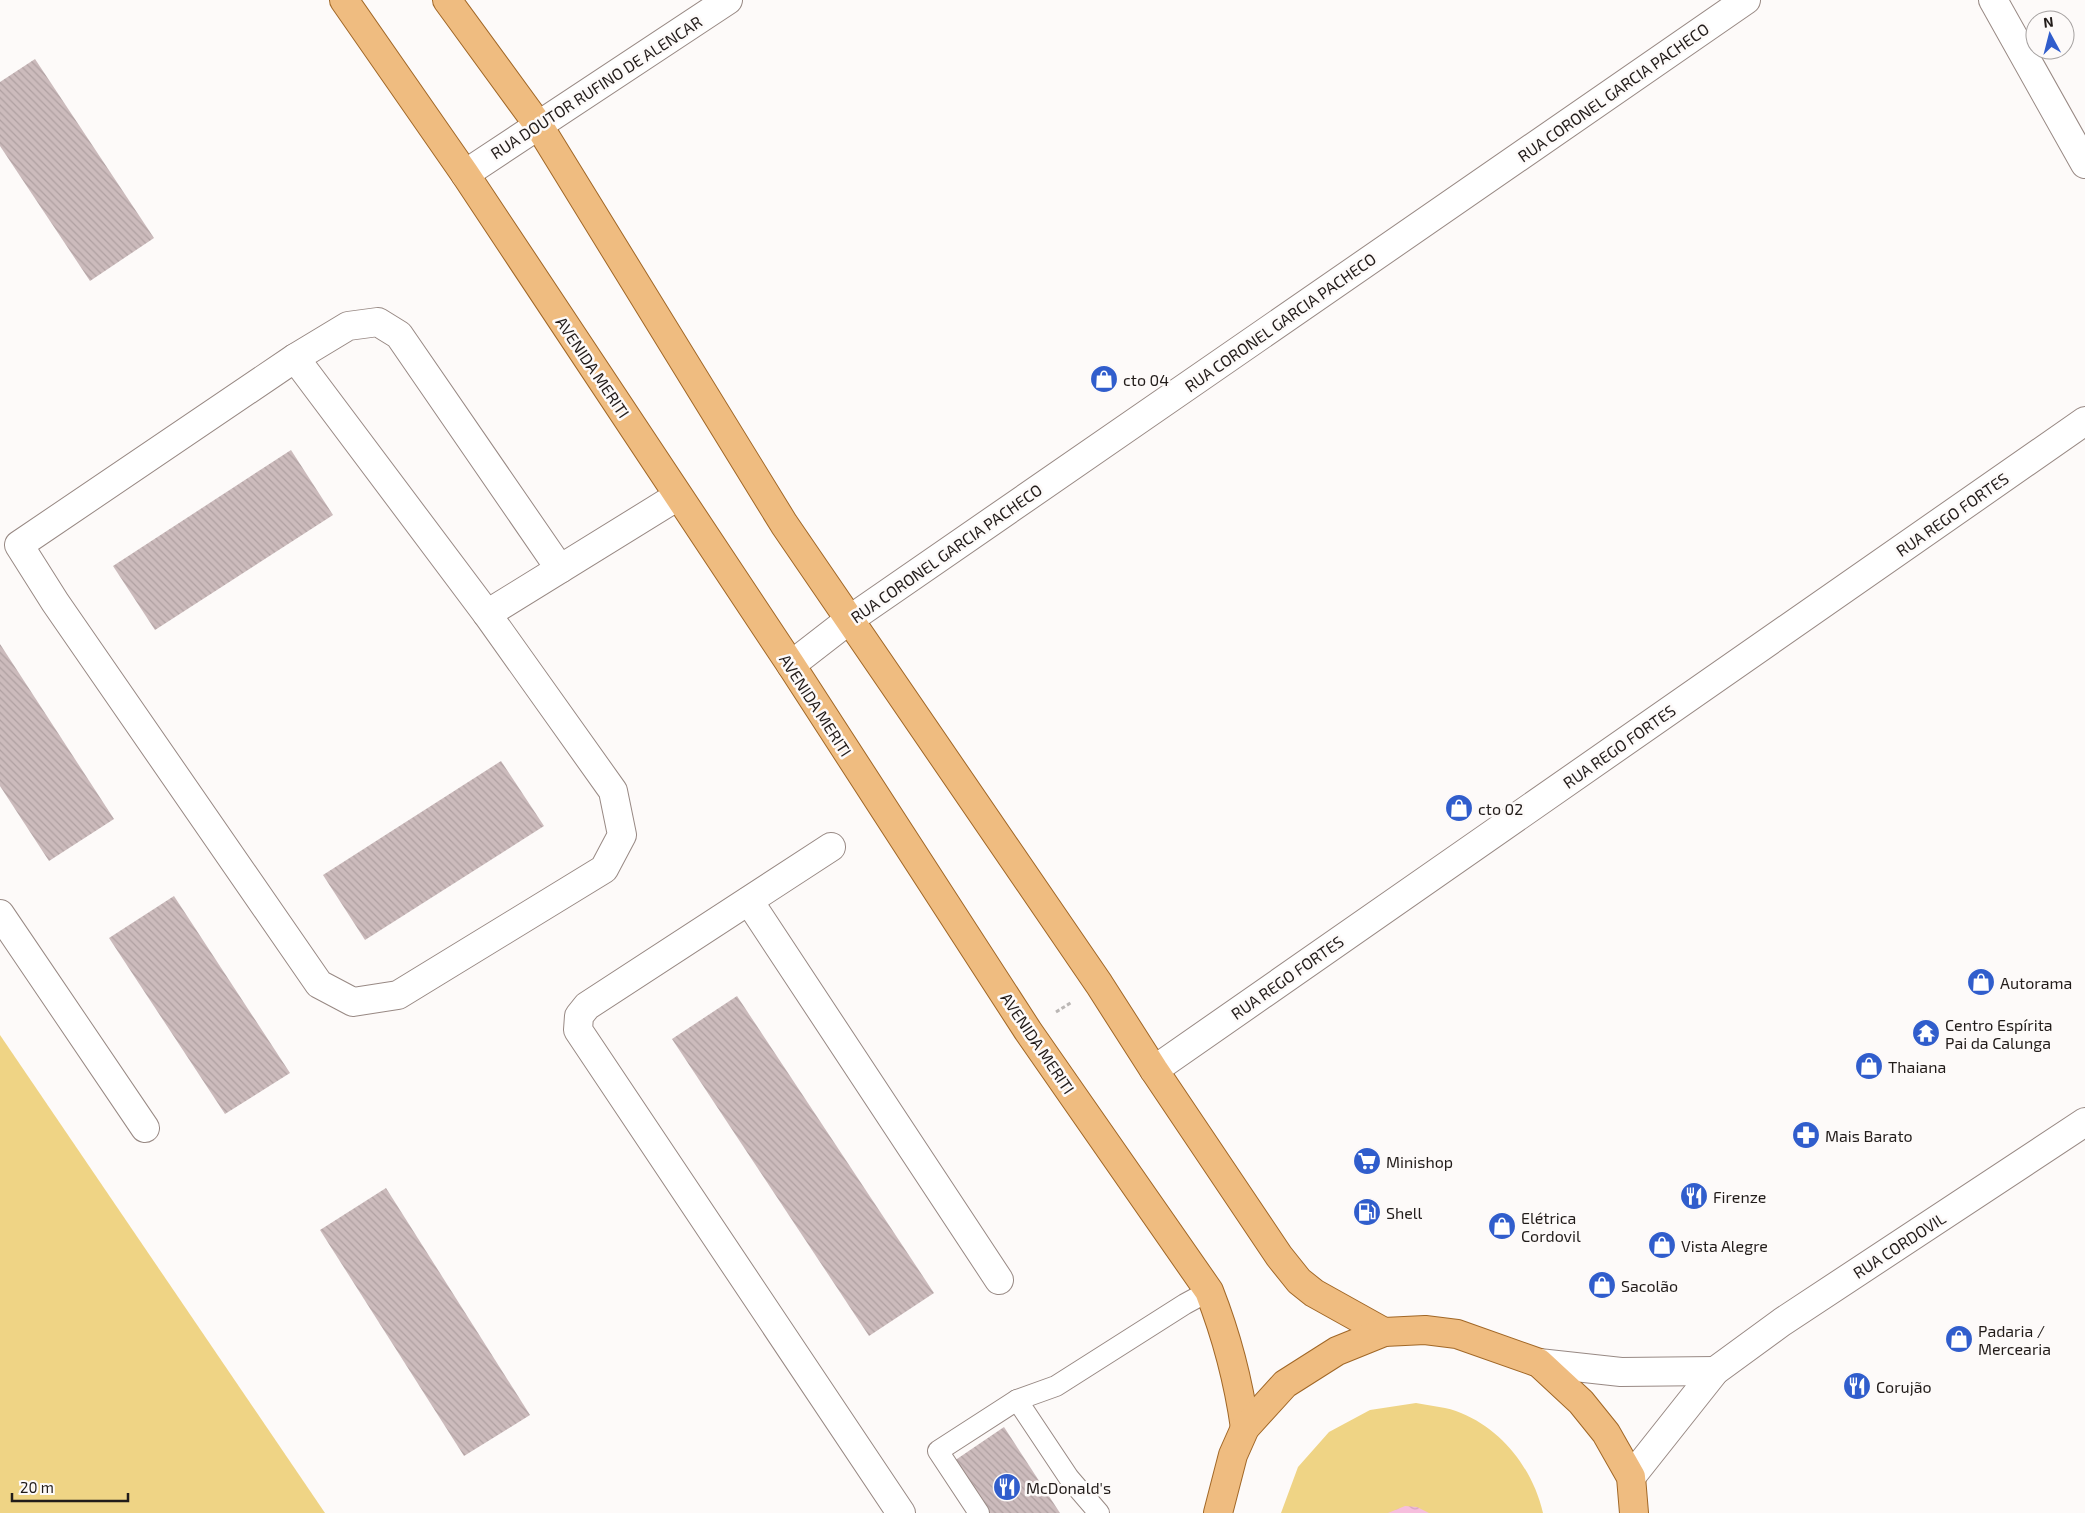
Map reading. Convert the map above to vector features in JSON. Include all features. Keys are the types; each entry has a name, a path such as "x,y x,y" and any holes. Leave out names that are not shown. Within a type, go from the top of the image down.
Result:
{"main road":[{"name":"AVENIDA MERITI","path":"344,0 465,174 790,665 1028,1030 1208,1291 1226,1335 1238,1379 1245,1428"},
{"path":"447,0 539,126 784,524 1099,984 1154,1070 1279,1256 1299,1281 1314,1293 1384,1332"},
{"path":"1218,1513 1233,1455 1245,1428 1286,1384 1337,1351 1384,1332 1425,1330 1457,1334 1539,1363 1581,1402 1606,1433 1632,1477 1634,1513"}],"street":[{"name":"RUA DOUTOR RUFINO DE ALENCAR","path":"465,174 728,0"},
{"name":"RUA CORONEL GARCIA PACHECO","path":"790,665 849,620 1746,0"},
{"path":"1993,0 2085,164"},
{"path":"295,358 487,614 613,791 622,835 604,870 398,995 352,1002 318,984 55,602 9,551 295,358 348,326 378,322 399,335 560,569"},
{"name":"RUA REGO FORTES","path":"1154,1070 2085,421"},
{"path":"487,614 678,496"},
{"path":"831,847 587,1006 579,1016 578,1030 901,1513"},
{"path":"749,901 999,1280"},
{"path":"0,914 145,1128"},
{"name":"RUA CORDOVIL","path":"1632,1477 1715,1371 1782,1322 2085,1122"},
{"path":"1539,1363 1621,1372 1715,1371"}],"lane":[{"path":"979,1513 938,1451 1017,1400 1056,1386 1208,1291"},
{"path":"1017,1400 1069,1478 1099,1513"}],"path":[{"path":"1028,1030 1099,984"}],"shaded area":[{"path":"0,1035 325,1513 0,1513"},
{"path":"1416,1403 1456,1411 1476,1420 1503,1441 1524,1467 1532,1482 1543,1513 1281,1513 1298,1467 1329,1432 1370,1410"}],"water":[{"path":"1405,1506 1417,1507 1429,1513 1388,1513"}],"building":[{"path":"35,59 154,238 90,281 0,146 0,82"},
{"path":"291,450 333,515 155,630 113,566"},
{"path":"0,644 114,819 49,861 0,786"},
{"path":"501,761 544,826 365,940 323,875"},
{"path":"174,896 290,1073 225,1114 109,938"},
{"path":"737,996 934,1293 869,1336 672,1039"},
{"path":"386,1188 530,1415 464,1456 320,1230"},
{"name":"McDonald's","path":"1004,1427 1060,1513 988,1513 954,1461"}],"place":[{"name":"cto 04","path":"1104,379"},
{"name":"cto 02","path":"1459,808"},
{"name":"Autorama","path":"1981,982"},
{"name":"Centro Espírita Pai da Calunga","path":"1926,1033"},
{"name":"Thaiana","path":"1869,1066"},
{"name":"Mais Barato","path":"1806,1135"},
{"name":"Minishop","path":"1367,1161"},
{"name":"Firenze","path":"1694,1196"},
{"name":"Shell","path":"1367,1212"},
{"name":"Elétrica Cordovil","path":"1502,1226"},
{"name":"Vista Alegre","path":"1662,1245"},
{"name":"Sacolão","path":"1602,1285"},
{"name":"Padaria / Mercearia","path":"1959,1339"},
{"name":"Corujão","path":"1857,1386"},
{"name":"McDonald's","path":"1007,1487"}]}
